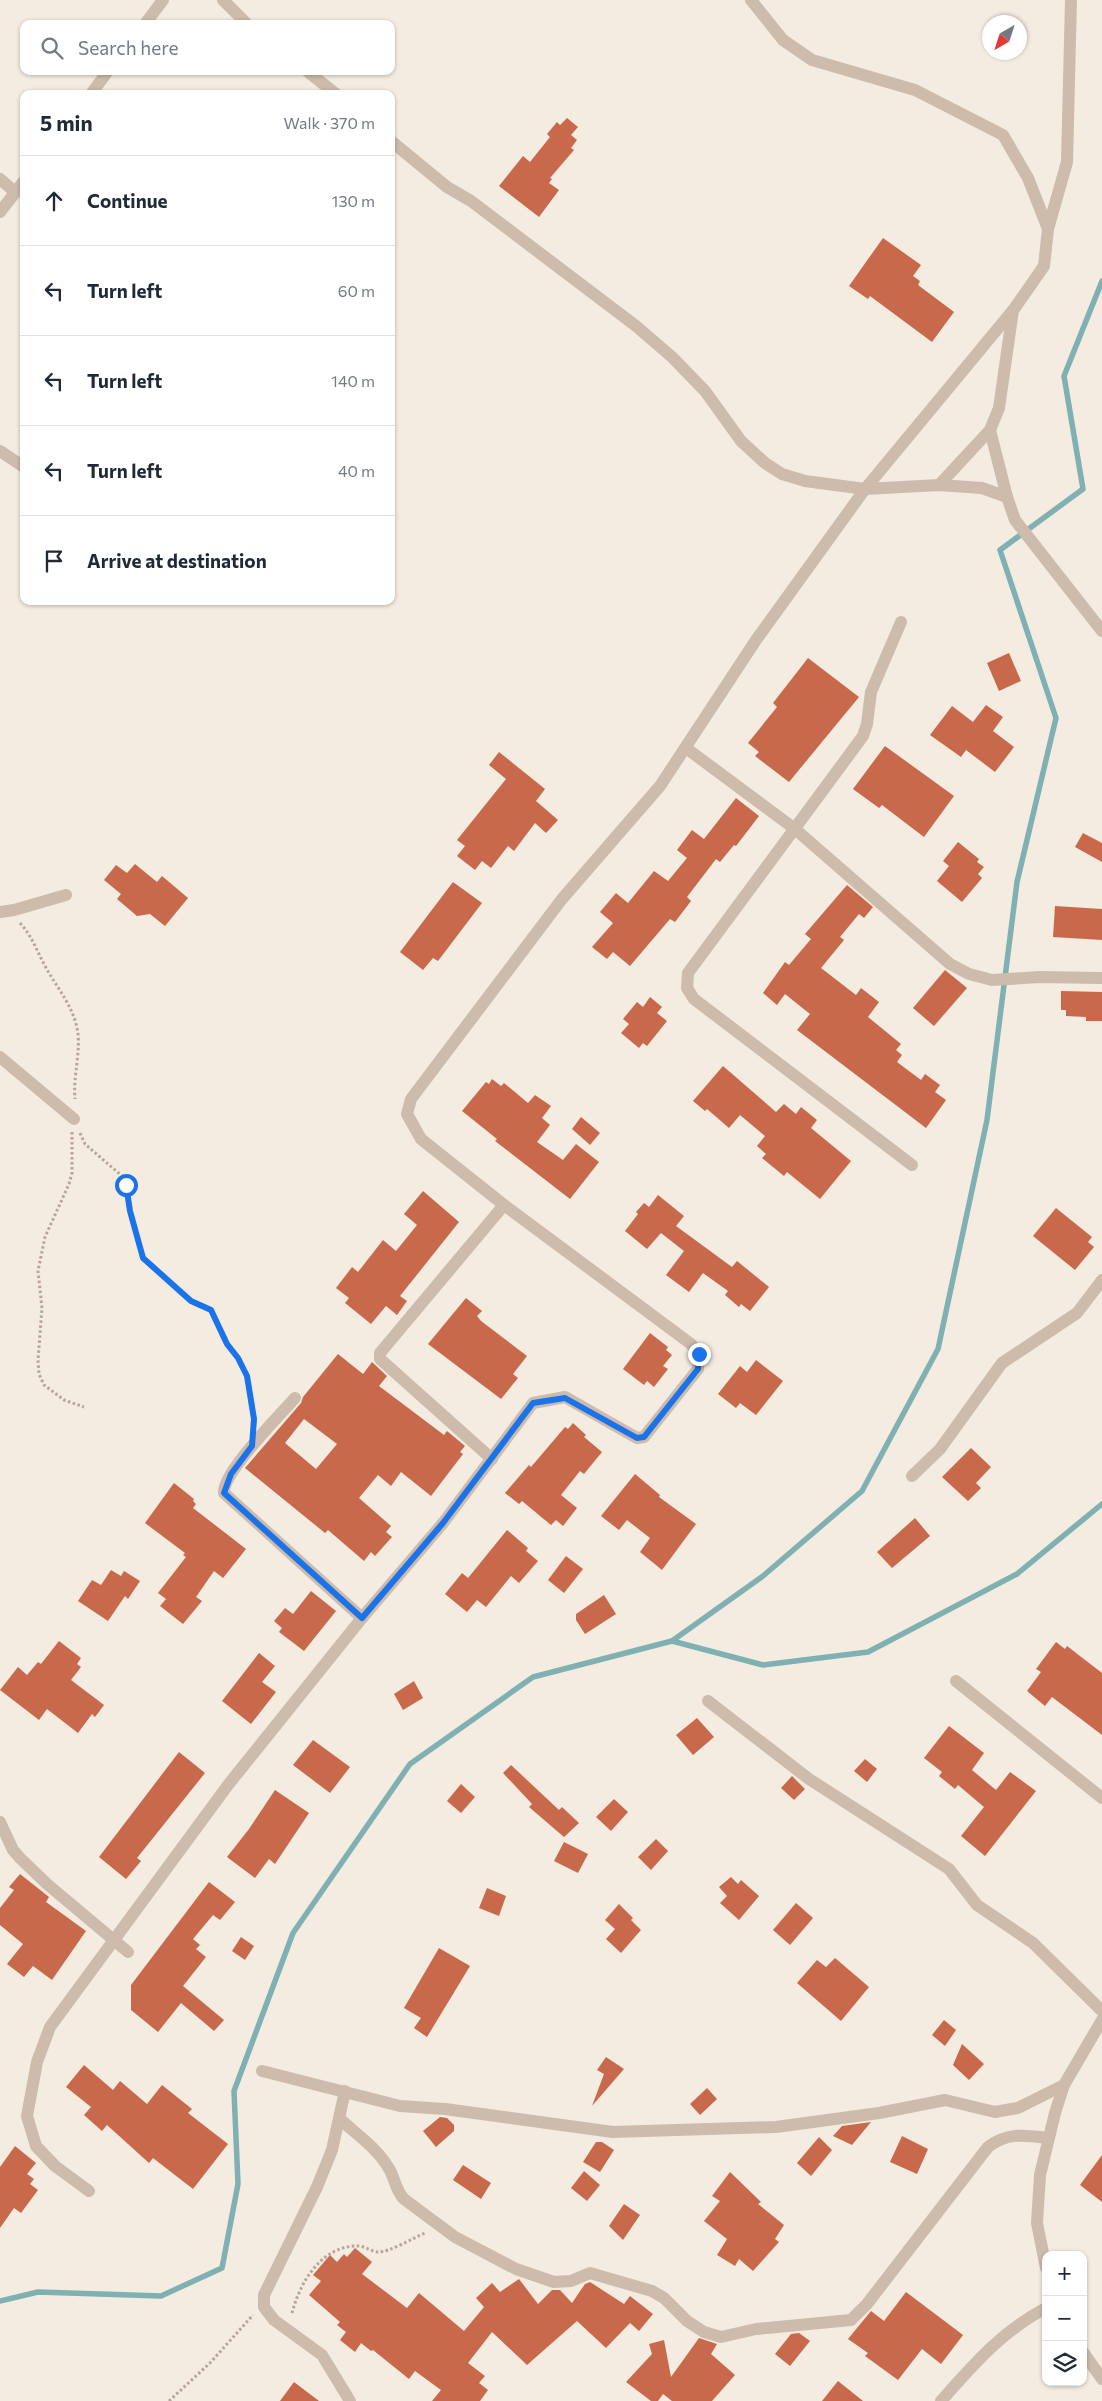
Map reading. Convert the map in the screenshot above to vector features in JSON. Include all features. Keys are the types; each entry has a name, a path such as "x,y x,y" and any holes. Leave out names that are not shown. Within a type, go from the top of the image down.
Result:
{"street":[{"path":"223,0 243,20"},
{"path":"751,0 783,40 812,60 916,90 1003,135 1028,178 1048,229"},
{"path":"89,2191 55,2166 36,2146 27,2116 38,2062 50,2028 113,1940 228,1785 362,1618 443,1523 533,1403 565,1398 637,1438 644,1437 698,1369 699,1354 691,1344 504,1205 421,1139 407,1114 411,1099 562,899 660,786 756,640 865,489 1014,309 1044,266 1048,229 1067,162 1071,0"},
{"path":"148,20 160,1"},
{"path":"94,90 105,75"},
{"path":"311,75 331,90"},
{"path":"395,145 447,187 471,202 636,326 689,373 705,391 741,441 765,463 782,474 805,481 865,489 939,485 982,488 1007,497"},
{"path":"0,180 16,192"},
{"path":"0,212 20,186"},
{"path":"939,485 990,430 999,408 1014,309"},
{"path":"990,430 1007,497 1015,520 1102,631"},
{"path":"0,451 20,464"},
{"path":"901,622 871,692 867,724 863,736 688,973 688,988 694,999 912,1165"},
{"path":"686,748 795,829 950,964 969,974 992,980 1040,977 1102,978"},
{"path":"4,911 66,894"},
{"path":"0,1057 74,1119"},
{"path":"492,1459 380,1359 380,1353 504,1205"},
{"path":"912,1476 940,1450 1002,1363 1077,1313 1102,1280"},
{"path":"295,1398 252,1446 223,1490 226,1497 285,1547 362,1618"},
{"path":"956,1681 1102,1798"},
{"path":"708,1701 809,1779 948,1869 977,1905 1033,1943 1102,2012"},
{"path":"0,1822 13,1850 20,1858 47,1884 128,1952"},
{"path":"1043,2251 1037,2223 1040,2175 1048,2138 1064,2085 1102,2020"},
{"path":"262,2072 400,2106 426,2107 612,2132 776,2127 879,2113 945,2100 995,2112 1018,2108 1064,2085"},
{"path":"345,2091 332,2150 318,2187 264,2295 264,2307 274,2320 322,2355 350,2401"},
{"path":"340,2119 380,2155 390,2168 399,2194 441,2228 516,2269 554,2282 571,2281 590,2273 652,2291 664,2298 687,2321 704,2332 721,2337 756,2330 852,2320 867,2304 988,2146 1009,2135 1020,2134 1048,2138"},
{"path":"941,2401 993,2344 1022,2322 1042,2310"},
{"path":"1087,2358 1102,2379"}],"path":[{"path":"4,911 17,919 33,940 52,978 69,1005 76,1023 78,1044 71,1141 72,1174 45,1237 38,1271 42,1308 38,1360 39,1374 44,1385 64,1400 84,1407"},
{"path":"74,1119 84,1144 122,1176 143,1258 191,1301 211,1310 227,1344 244,1368 253,1403 252,1446"},
{"path":"289,2331 294,2306 306,2281 320,2260 332,2251 359,2246 378,2252 441,2228"},
{"path":"169,2401 210,2363 249,2318 264,2307"}],"building":[{"path":"567,118 578,127 571,135 577,140 571,148 574,150 550,178 552,179 549,183 559,190 539,217 499,186 523,156 530,162 550,137 547,134 557,122 560,125"},
{"path":"883,238 921,265 913,276 920,281 918,285 954,312 932,342 870,296 868,299 849,286"},
{"path":"1009,653 1021,681 999,691 987,663"},
{"path":"808,658 859,697 789,782 755,756 759,752 748,743 777,707 773,703"},
{"path":"986,705 1003,717 993,731 1014,747 995,772 966,750 961,757 930,735 952,706 973,722"},
{"path":"885,746 954,796 924,837 882,805 879,808 853,789"},
{"path":"499,752 545,789 536,801 558,820 546,833 535,823 514,851 508,846 491,868 482,861 475,870 457,856 465,846 457,840 506,779 489,765"},
{"path":"736,798 759,816 736,846 734,845 720,862 716,859 687,897 691,901 675,922 670,919 630,966 613,952 607,959 592,947 613,923 600,912 616,893 628,903 654,871 668,881 687,858 677,850 692,830 704,839"},
{"path":"1083,833 1102,843 1102,862 1075,847"},
{"path":"958,842 979,859 977,862 984,867 978,874 982,878 962,902 937,881 949,866 943,861"},
{"path":"135,864 157,882 162,876 188,898 165,926 150,914 137,916 117,899 121,894 104,880 116,865 127,873"},
{"path":"453,882 482,903 438,961 433,958 423,970 400,952"},
{"path":"847,885 873,907 864,918 859,914 840,937 844,940 821,968 856,995 861,988 879,1002 868,1017 901,1044 896,1050 902,1055 897,1062 921,1080 925,1074 940,1085 935,1092 946,1100 926,1128 797,1030 810,1014 785,994 777,1005 763,993 785,962 789,965 811,939 805,934"},
{"path":"1055,906 1102,909 1102,940 1053,937"},
{"path":"945,970 967,988 934,1026 913,1008"},
{"path":"1061,991 1102,992 1102,1021 1086,1021 1086,1017 1066,1016 1066,1010 1061,1010"},
{"path":"650,997 662,1007 657,1013 667,1021 647,1046 643,1043 639,1048 621,1033 629,1024 623,1019 637,1002 643,1007"},
{"path":"723,1066 776,1112 784,1104 796,1114 801,1107 817,1120 811,1128 851,1161 820,1199 787,1172 784,1176 762,1158 766,1154 757,1146 765,1136 740,1115 729,1128 707,1109 705,1111 693,1101"},
{"path":"492,1079 501,1086 504,1083 528,1103 535,1095 551,1106 542,1118 550,1125 537,1142 563,1160 576,1144 599,1162 570,1199 495,1141 497,1139 462,1111 486,1082 489,1084"},
{"path":"581,1117 600,1133 590,1145 572,1129"},
{"path":"423,1191 459,1222 400,1296 407,1301 397,1315 386,1306 371,1324 345,1303 349,1298 336,1288 352,1267 358,1272 383,1240 396,1251 417,1225 404,1214"},
{"path":"658,1195 684,1216 676,1226 732,1267 737,1261 769,1287 750,1311 741,1304 739,1307 725,1295 728,1291 703,1273 689,1292 666,1275 684,1251 661,1233 647,1249 625,1231 638,1214 636,1212 644,1203 649,1207"},
{"path":"1056,1208 1092,1237 1088,1242 1094,1247 1075,1270 1033,1236"},
{"path":"466,1298 482,1311 477,1316 481,1321 527,1356 513,1374 518,1378 501,1399 428,1344"},
{"path":"650,1333 668,1347 666,1350 672,1355 663,1366 668,1369 654,1387 647,1381 644,1385 623,1369"},
{"path":"338,1354 363,1374 372,1362 387,1376 379,1386 444,1435 447,1431 465,1446 460,1452 463,1454 431,1496 401,1472 391,1486 378,1475 359,1498 391,1526 386,1532 392,1537 375,1556 371,1552 364,1561 328,1530 325,1533 245,1468 301,1403 303,1397","holes":["304,1419 337,1444 316,1469 285,1443"]},
{"path":"756,1360 783,1381 756,1415 740,1403 736,1408 718,1394 740,1366 747,1372"},
{"path":"573,1423 586,1435 584,1437 602,1452 584,1474 580,1471 561,1495 577,1508 563,1526 556,1520 551,1525 522,1501 519,1504 505,1493 529,1465 531,1467 565,1427 568,1429"},
{"path":"971,1448 991,1467 976,1483 981,1488 968,1501 942,1477"},
{"path":"635,1474 660,1495 659,1497 696,1524 662,1570 640,1552 650,1538 627,1520 619,1530 601,1516"},
{"path":"174,1483 194,1499 193,1501 196,1504 193,1508 246,1549 223,1578 214,1571 196,1597 202,1601 183,1624 160,1606 166,1599 158,1593 186,1557 183,1555 185,1553 145,1523"},
{"path":"915,1518 930,1536 892,1568 877,1552"},
{"path":"507,1530 528,1548 526,1551 538,1561 519,1583 511,1576 486,1607 477,1600 467,1612 445,1594 462,1573 468,1578"},
{"path":"566,1556 583,1569 564,1593 548,1580"},
{"path":"111,1570 121,1576 124,1571 140,1581 128,1599 125,1596 108,1621 78,1601 92,1580 101,1585"},
{"path":"311,1591 336,1611 304,1651 279,1632 282,1628 274,1621 285,1608 293,1614"},
{"path":"604,1595 616,1614 585,1634 576,1620 576,1614"},
{"path":"59,1641 81,1658 77,1664 81,1667 71,1680 104,1705 95,1717 92,1714 78,1733 47,1709 39,1720 0,1690 18,1667 27,1675 38,1662 41,1664"},
{"path":"1056,1642 1065,1649 1067,1646 1102,1673 1102,1735 1052,1697 1045,1706 1027,1691 1041,1672 1036,1669"},
{"path":"259,1653 275,1666 262,1682 276,1692 251,1724 222,1701"},
{"path":"414,1681 423,1698 403,1710 394,1694"},
{"path":"697,1718 714,1737 693,1755 676,1735"},
{"path":"949,1726 984,1753 972,1770 996,1790 1010,1772 1036,1791 985,1856 961,1836 984,1807 958,1785 955,1789 939,1776 942,1772 924,1758"},
{"path":"313,1740 350,1767 330,1793 293,1765"},
{"path":"179,1752 205,1773 137,1858 141,1861 126,1879 99,1857"},
{"path":"865,1759 877,1769 867,1782 854,1771"},
{"path":"511,1765 559,1810 562,1807 579,1823 564,1837 529,1807 532,1804 503,1773"},
{"path":"792,1776 805,1789 794,1800 781,1788"},
{"path":"461,1784 475,1797 461,1813 447,1801"},
{"path":"275,1790 309,1813 275,1864 269,1859 255,1878 227,1857 249,1829"},
{"path":"614,1799 628,1812 611,1831 596,1817"},
{"path":"656,1839 668,1851 651,1870 638,1857"},
{"path":"564,1842 588,1854 578,1873 554,1861"},
{"path":"20,1874 49,1897 46,1902 86,1931 52,1980 33,1966 24,1977 7,1964 23,1944 0,1925 0,1908 14,1890 9,1887"},
{"path":"731,1877 738,1884 741,1880 759,1896 739,1920 720,1903 727,1896 719,1887"},
{"path":"209,1882 235,1902 220,1920 213,1915 193,1939 200,1945 196,1949 206,1957 183,1986 224,2020 214,2031 181,2003 158,2032 131,2010 131,1985"},
{"path":"487,1888 506,1896 499,1916 479,1908"},
{"path":"796,1903 813,1918 790,1945 773,1930"},
{"path":"619,1904 633,1918 631,1920 641,1930 621,1953 606,1939 615,1929 605,1920"},
{"path":"241,1937 254,1946 245,1960 232,1951"},
{"path":"439,1948 470,1966 427,2037 414,2028 421,2018 404,2008"},
{"path":"835,1958 869,1987 841,2021 797,1983 817,1960 826,1967"},
{"path":"944,2020 956,2030 945,2046 932,2035"},
{"path":"962,2044 984,2064 969,2080 953,2065"},
{"path":"606,2057 624,2069 592,2106 604,2074 597,2070"},
{"path":"84,2065 113,2090 120,2081 147,2104 162,2085 192,2109 188,2113 228,2144 193,2189 153,2158 149,2163 107,2125 102,2131 84,2115 91,2107 66,2087"},
{"path":"707,2088 717,2099 700,2115 690,2104"},
{"path":"440,2117 447,2118 454,2125 454,2131 436,2147 423,2131"},
{"path":"871,2122 852,2145 833,2136 842,2126"},
{"path":"902,2136 928,2149 917,2174 890,2162"},
{"path":"819,2137 832,2150 811,2176 797,2163"},
{"path":"596,2142 602,2142 614,2150 600,2172 583,2162"},
{"path":"15,2146 36,2163 27,2174 34,2179 30,2184 38,2190 21,2213 14,2208 0,2228 0,2167"},
{"path":"1102,2155 1102,2202 1080,2185"},
{"path":"463,2165 491,2183 481,2199 453,2180"},
{"path":"584,2171 600,2185 587,2201 571,2188"},
{"path":"730,2172 761,2202 758,2204 784,2225 775,2239 779,2242 753,2271 739,2259 735,2266 717,2255 727,2239 704,2221 720,2201 712,2196"},
{"path":"624,2204 640,2215 623,2240 609,2226"},
{"path":"355,2248 372,2262 362,2274 407,2308 419,2293 464,2331 484,2307 476,2298 492,2283 500,2292 519,2279 538,2304 552,2290 560,2290 572,2303 585,2284 590,2282 624,2304 630,2296 653,2314 639,2331 630,2323 606,2348 577,2321 527,2365 492,2332 468,2363 485,2376 479,2383 488,2390 480,2401 432,2401 441,2390 415,2371 409,2379 373,2350 371,2351 361,2343 355,2352 340,2340 346,2332 337,2325 340,2322 309,2295 321,2281 313,2275 330,2255 337,2262 344,2254 347,2257"},
{"path":"906,2292 963,2335 941,2364 922,2349 898,2380 865,2356 868,2353 848,2339 871,2311 884,2321"},
{"path":"799,2333 810,2341 790,2366 775,2354 791,2334"},
{"path":"699,2338 717,2344 711,2354 735,2375 712,2401 672,2401 663,2394 658,2401 651,2401 626,2382 652,2354 649,2344 664,2340 671,2377"},
{"path":"838,2381 863,2401 822,2401"},
{"path":"294,2382 319,2401 280,2401"}],"waterway":[{"path":"0,2301 38,2292 161,2296 222,2268 238,2184 234,2091 293,1933 410,1764 533,1677 672,1641 763,1576 862,1491 938,1349 987,1120 1017,882 1056,718 1000,550 1083,489 1064,376 1102,281"},
{"path":"672,1641 763,1665 868,1652 1017,1574 1102,1504"}],"route":[{"path":"126,1185 130,1211 143,1258 191,1301 202,1304 211,1310 227,1344 238,1358 247,1376 253,1403 252,1446 231,1474 223,1490 226,1497 285,1547 362,1618 443,1523 508,1439 533,1403 565,1398 637,1438 644,1437 698,1369 699,1354"}]}
